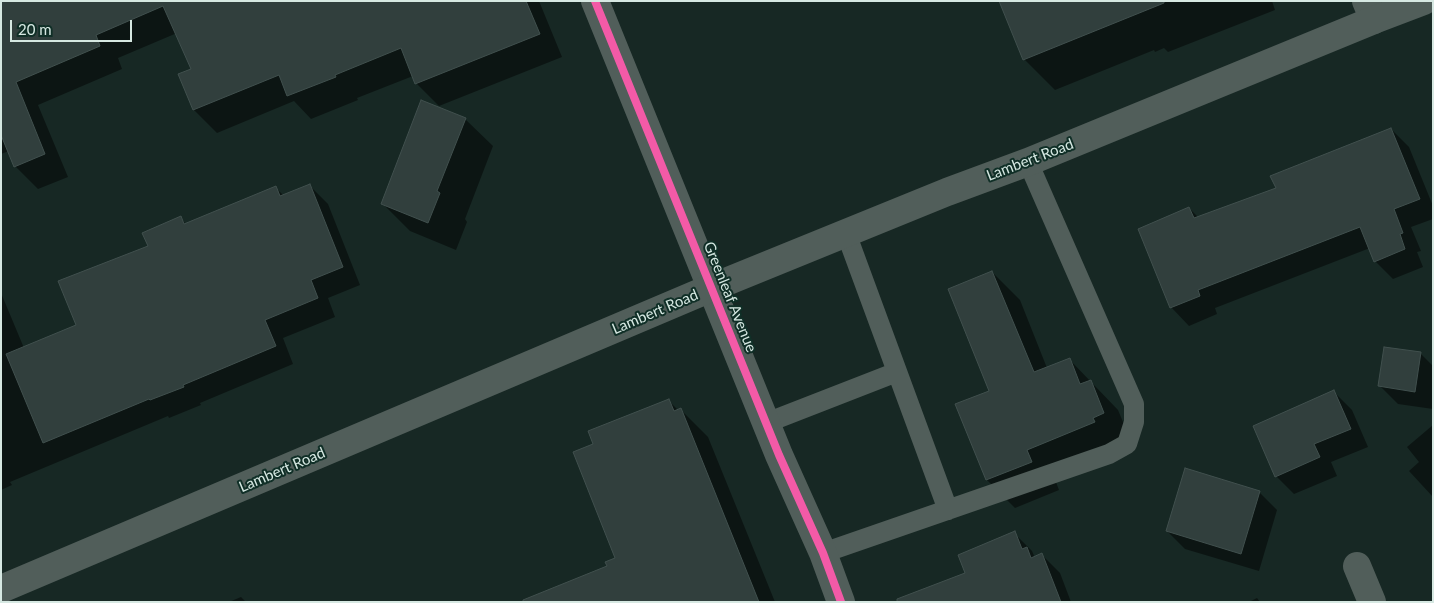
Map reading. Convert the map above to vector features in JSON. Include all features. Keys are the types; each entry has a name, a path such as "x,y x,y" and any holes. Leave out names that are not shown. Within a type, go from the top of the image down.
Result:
{"main road":[{"name":"Greenleaf Avenue","path":"595,1 779,456 823,553 841,602"},
{"name":"Lambert Road","path":"1,589 711,288 947,192 1028,162 1370,11 1424,1"},
{"path":"1357,566 1372,602"}],"lane":[{"path":"823,553 1109,454 1126,444 1134,422 1134,404 1028,162"},
{"path":"846,233 948,510"},
{"path":"766,423 897,372"}],"building":[{"path":"1,1 526,1 540,34 415,84 401,48 335,75 336,77 287,96 279,75 193,110 178,74 191,69 163,6 96,35 100,46 16,82 45,154 14,167 1,135"},
{"path":"999,1 1164,1 1164,3 1023,60"},
{"path":"421,100 466,118 437,191 440,193 428,223 381,204"},
{"path":"1391,128 1420,199 1394,209 1403,233 1400,234 1405,249 1374,262 1360,227 1198,290 1200,296 1170,308 1138,229 1189,207 1194,218 1276,188 1270,176"},
{"path":"310,184 343,267 311,280 318,298 265,320 276,346 183,385 184,387 149,399 43,443 6,354 76,325 58,281 148,246 142,233 181,216 184,224 276,186 280,196"},
{"path":"992,271 1034,372 1070,358 1080,384 1091,380 1104,413 1093,418 1095,422 1027,450 1032,462 986,480 955,404 989,391 948,289"},
{"path":"1384,347 1421,352 1415,392 1378,386"},
{"path":"1334,390 1351,429 1314,444 1320,457 1275,477 1253,426"},
{"path":"669,399 674,411 681,408 759,602 523,602 523,600 607,566 605,562 615,558 573,452 593,444 588,431"},
{"path":"1185,468 1260,491 1241,554 1166,531"},
{"path":"1015,531 1022,549 1027,547 1031,558 1042,553 1061,602 897,602 897,599 965,573 958,555"}],"cycle path":[{"path":"595,1 779,455 823,553 841,602"}]}
